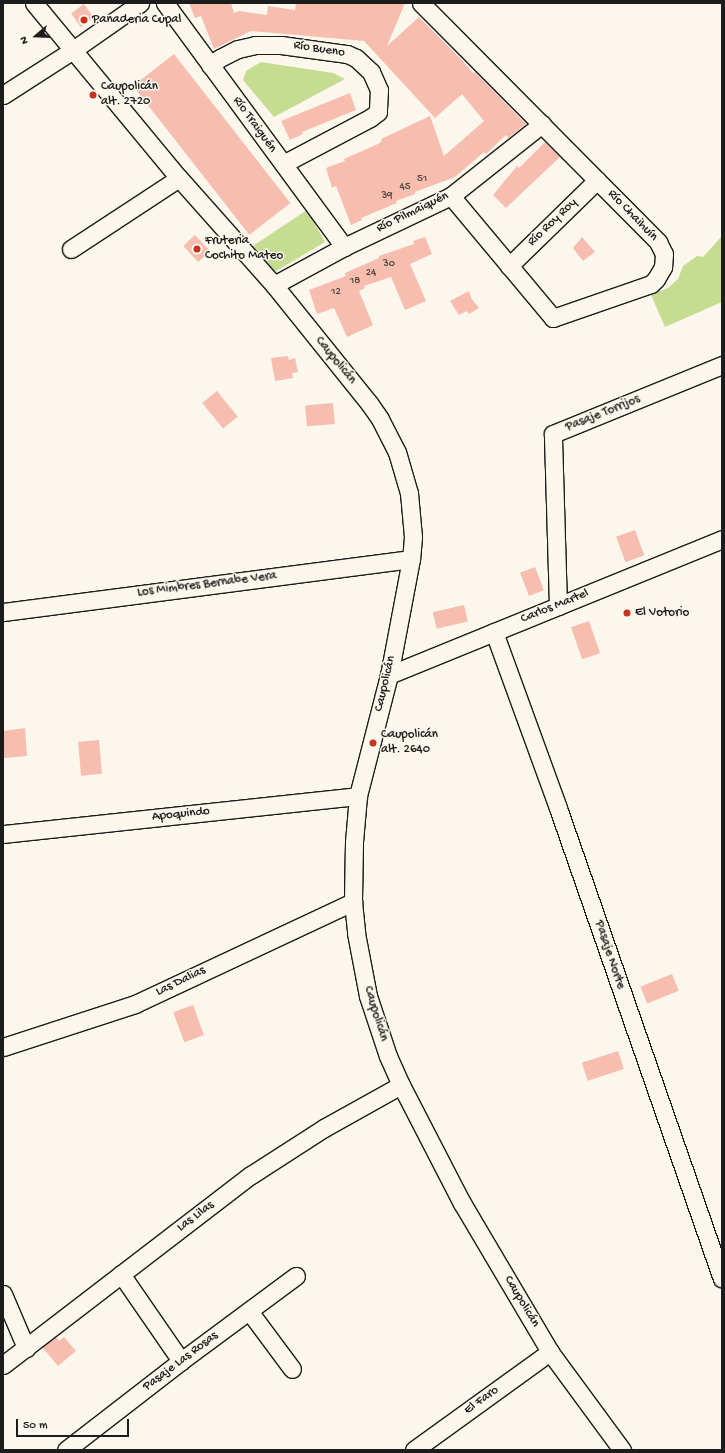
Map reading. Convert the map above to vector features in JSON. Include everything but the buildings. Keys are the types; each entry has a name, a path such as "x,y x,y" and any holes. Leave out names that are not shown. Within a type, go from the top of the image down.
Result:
{"street":[{"name":"Caupolicán","path":"34,3 179,178 274,285 369,403 389,435 397,452 409,493 412,522 411,559 389,675 358,796 354,842 353,902 361,965 368,996 388,1056 401,1085 462,1203 550,1352 616,1448"},
{"path":"3,95 73,50 140,3"},
{"name":"Río Traiguén","path":"165,3 344,247"},
{"name":"Río Chaihuín","path":"420,3 598,180 662,248 664,261 663,267 656,280 644,286 553,318 451,196"},
{"name":"Río Bueno","path":"210,65 238,49 255,46 281,45 347,54 356,58 371,72 379,90 378,112 370,118 283,164"},
{"name":"Río Pilmaiquén","path":"274,285 344,247 451,196 542,124"},
{"path":"71,249 179,178"},
{"name":"Río Roy Roy","path":"509,266 598,180"},
{"name":"Pasaje Torrijos","path":"558,606 553,434 722,365"},
{"name":"Carlos Martel","path":"389,675 722,539"},
{"name":"Los Mimbres Bernabe Vera","path":"3,612 411,559"},
{"name":"Pasaje Norte","path":"494,632 558,808 722,1278"},
{"name":"Apoquindo","path":"3,834 358,796"},
{"name":"Las Dalias","path":"3,1047 135,1004 220,962 353,902"},
{"name":"Las Lilas","path":"3,1365 217,1201 286,1151 330,1124 401,1085"},
{"path":"121,1274 182,1361"},
{"name":"Pasaje Las Rosas","path":"66,1450 296,1276"},
{"path":"3,1294 26,1348"},
{"path":"249,1311 292,1369"},
{"name":"El Faro","path":"414,1450 550,1352"}],"green space":[{"path":"261,62 333,73 345,79 274,117 243,80 246,71"},
{"path":"307,210 325,242 273,273 253,246"},
{"path":"722,236 722,302 665,327 651,295 668,288 678,279 683,266 697,256 703,257"}],"place":[{"name":"Panaderia Cupal","path":"84,20"},
{"name":"Caupolicán alt. 2720","path":"93,95"},
{"name":"Fruteria Cochito Mateo","path":"197,249"},
{"name":"El Votorio","path":"627,613"},
{"name":"Caupolicán alt. 2640","path":"373,743"}]}
